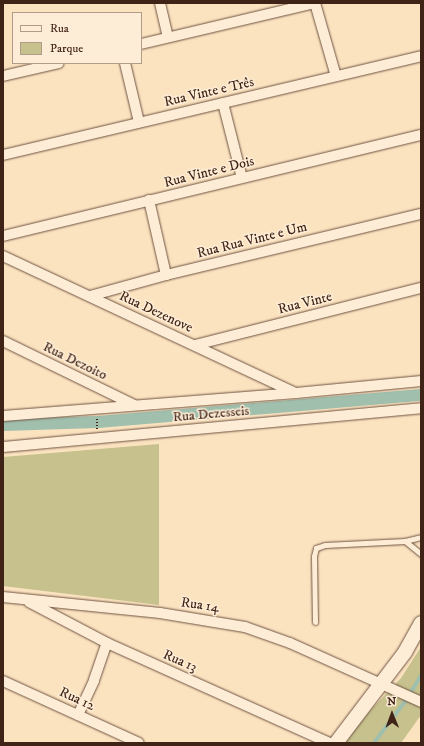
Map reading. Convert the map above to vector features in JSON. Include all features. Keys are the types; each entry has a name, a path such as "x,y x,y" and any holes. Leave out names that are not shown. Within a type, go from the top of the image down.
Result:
{"street":[{"path":"160,3 168,37"},
{"path":"142,44 314,3 336,76"},
{"name":"Rua Vinte e Três","path":"3,155 421,56"},
{"path":"3,76 55,64"},
{"path":"125,64 139,122"},
{"path":"223,103 242,178"},
{"name":"Rua Vinte e Dois","path":"3,236 421,135"},
{"path":"149,200 166,275"},
{"name":"Rua Rua Vinte e Um","path":"90,296 166,275 421,214"},
{"name":"Rua Dezenove","path":"3,256 296,394"},
{"name":"Rua Vinte","path":"195,346 421,288"},
{"name":"Rua Dezoito","path":"3,341 136,406"},
{"name":"Rua Dezesseis","path":"3,416 296,394 421,381"},
{"name":"Rua Dezesseis","path":"3,447 421,408"},
{"name":"Rua 14","path":"3,597 160,613 245,627 290,643 420,702"},
{"name":"Rua 13","path":"23,599 107,643 329,743"},
{"path":"336,743 382,685 405,652 421,623"},
{"path":"78,715 94,680 107,643"},
{"name":"Rua 12","path":"3,681 139,743"}],"lane":[{"path":"315,622 314,556 316,548 325,545 405,541 421,537"},
{"path":"405,541 421,554"}],"path":[{"path":"96,418 97,426"}],"green space":[{"path":"159,444 159,605 3,586 3,457"},
{"path":"421,647 421,715 401,743 343,743 367,714 401,678"}],"waterway":[{"path":"3,425 98,422 421,395"},
{"path":"374,743 407,699 421,676"}]}
